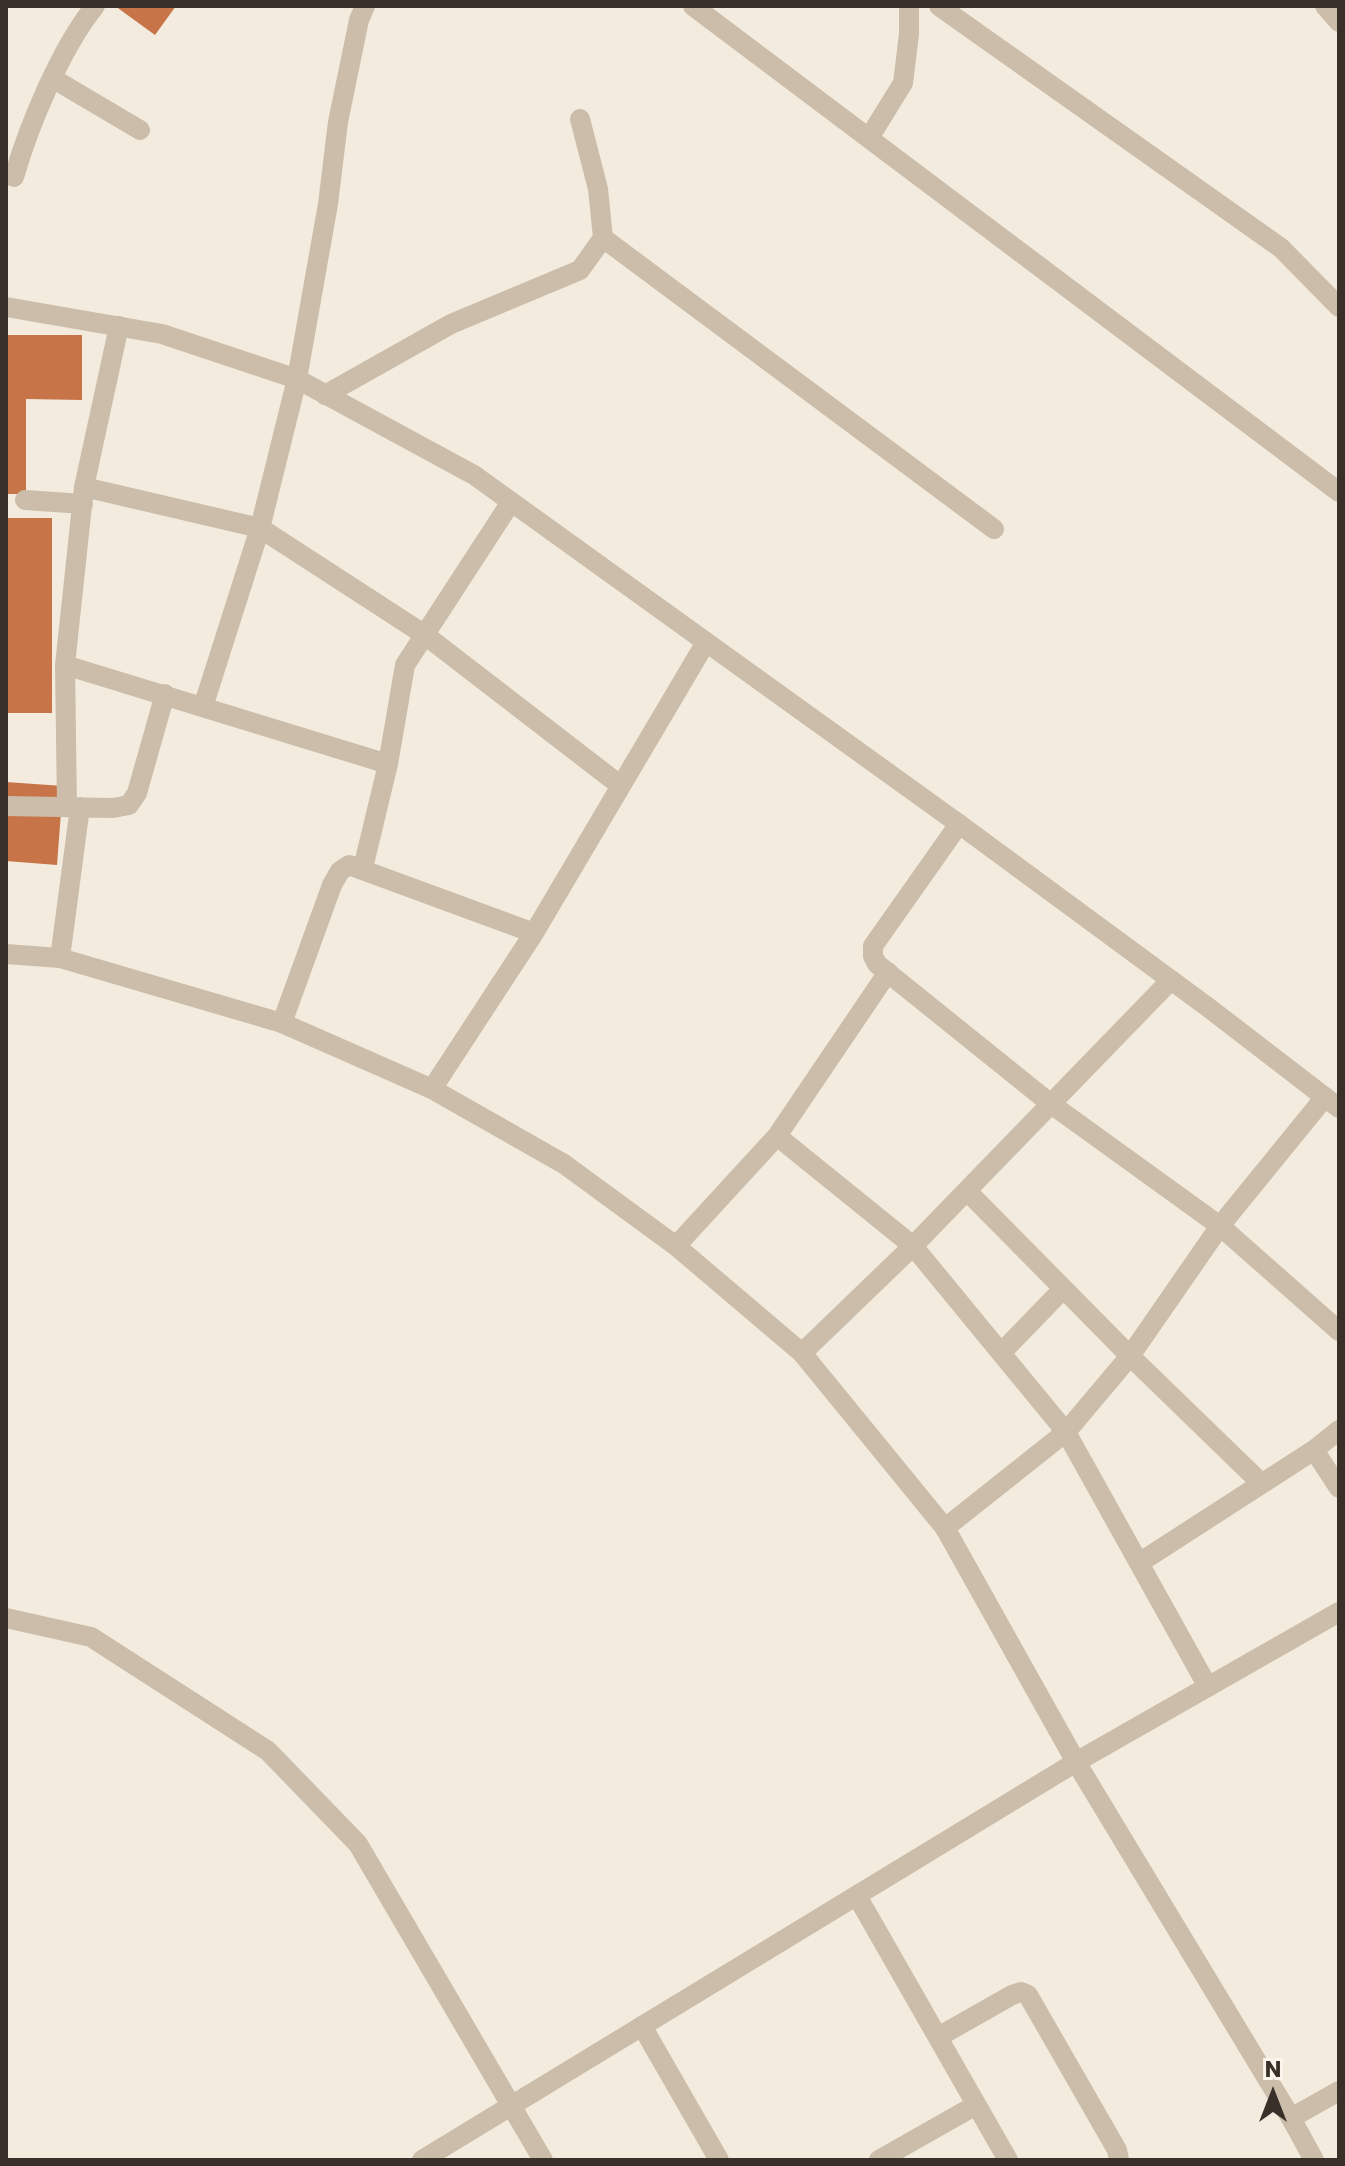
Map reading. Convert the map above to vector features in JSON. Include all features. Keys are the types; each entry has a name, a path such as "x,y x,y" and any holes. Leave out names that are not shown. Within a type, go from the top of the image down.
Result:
{"street":[{"path":"14,177 13,155 83,21 95,6"},
{"path":"203,707 260,528 297,379 328,204 338,122 359,20 365,6"},
{"path":"693,6 1339,492"},
{"path":"869,138 903,83 909,6"},
{"path":"939,6 1281,248 1339,307"},
{"path":"1325,6 1339,22"},
{"path":"52,78 140,130"},
{"path":"325,395 451,324 580,270 603,238 598,189 580,119"},
{"path":"603,238 994,529"},
{"path":"6,307 162,334 297,379 474,475 959,824 1332,1103 1220,1226 1130,1356 1066,1432 945,1528"},
{"path":"60,958 74,807 65,665 84,495 119,326"},
{"path":"25,500 84,495 260,528 425,635 621,786"},
{"path":"363,868 388,764 405,665 511,502"},
{"path":"432,1089 534,933 706,642"},
{"path":"65,665 388,764"},
{"path":"6,806 113,808 129,805 137,793 165,694"},
{"path":"959,824 873,946 877,964 1051,1104 1220,1226 1339,1331"},
{"path":"282,1023 332,885 340,871 349,865 534,933"},
{"path":"6,954 60,958 282,1023 432,1089 564,1164 676,1246 802,1353 945,1528 1076,1762 1314,2160"},
{"path":"676,1246 777,1136 888,972"},
{"path":"802,1353 913,1246 1171,980"},
{"path":"777,1136 913,1246 1066,1432 1208,1687"},
{"path":"967,1191 1261,1483"},
{"path":"1002,1352 1063,1289"},
{"path":"1139,1563 1314,1450 1339,1430"},
{"path":"1314,1450 1339,1488"},
{"path":"422,2160 1076,1762 1339,1612"},
{"path":"6,1618 91,1637 268,1751 358,1844 543,2160"},
{"path":"857,1896 1008,2160"},
{"path":"938,2037 1012,1995 1021,1992 1028,1995 1117,2150 1119,2160"},
{"path":"642,2026 719,2160"},
{"path":"1291,2118 1339,2091"},
{"path":"879,2160 976,2105"}],"building":[{"path":"115,6 176,6 155,35"},
{"path":"6,335 82,335 82,400 26,399 26,494 6,494"},
{"path":"6,518 52,518 52,713 6,713"},
{"path":"6,782 63,786 57,865 6,861"}]}
